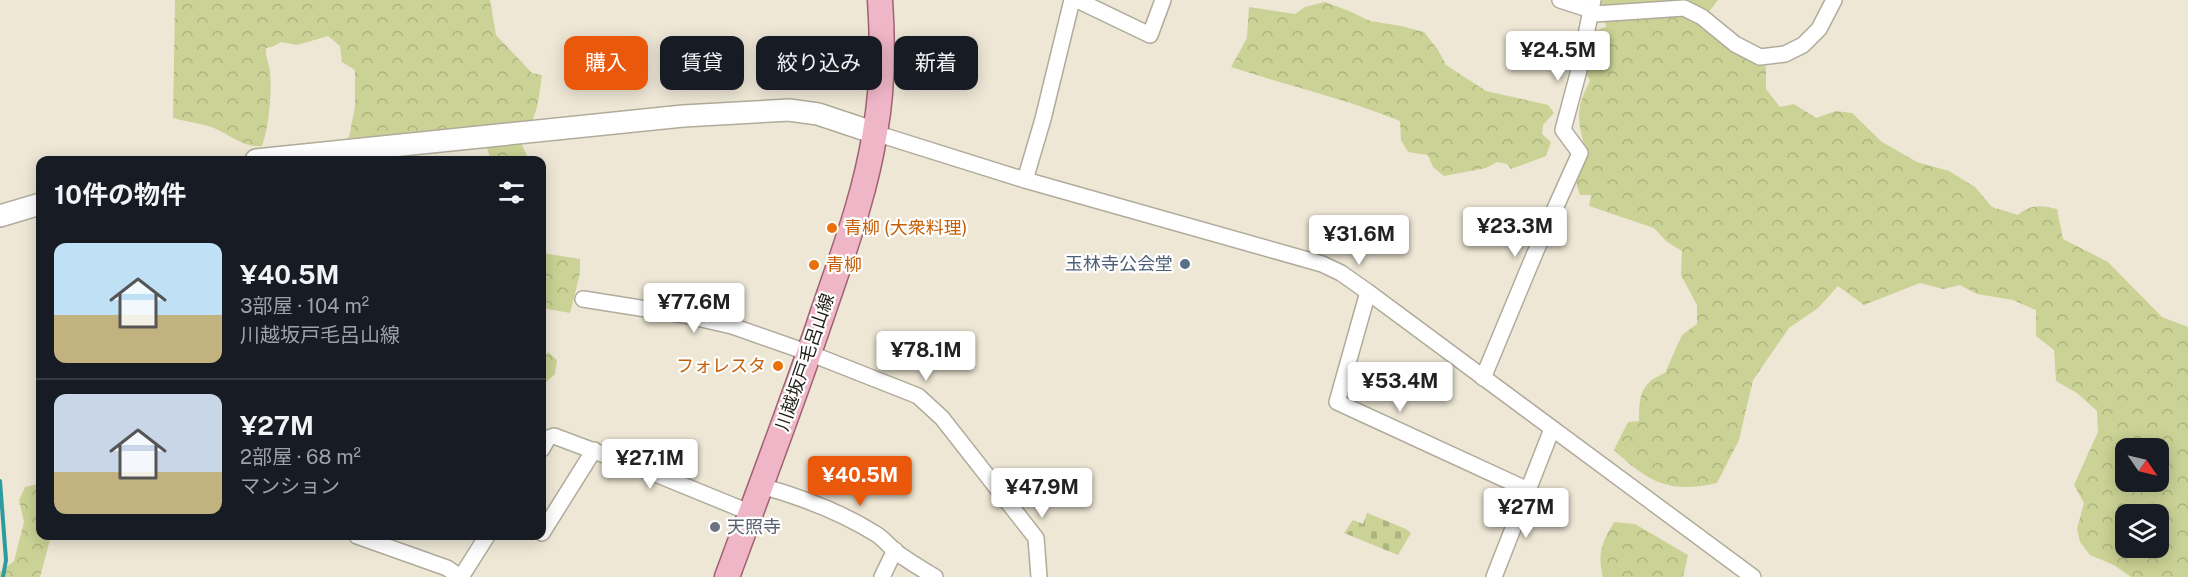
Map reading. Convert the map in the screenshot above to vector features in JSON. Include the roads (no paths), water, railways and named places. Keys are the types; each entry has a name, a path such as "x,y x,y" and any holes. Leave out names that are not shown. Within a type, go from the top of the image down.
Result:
{"main road":[{"name":"川越坂戸毛呂山線","path":"727,577 809,353 855,216 875,133 881,87 880,0"}],"street":[{"path":"1025,180 1043,119 1072,0"},
{"path":"1077,0 1150,35 1163,0"},
{"path":"1560,0 1592,5"},
{"path":"1592,5 1595,14 1684,8 1702,17 1735,44 1760,57 1785,54 1803,45 1819,29 1834,0"},
{"path":"1483,378 1543,234 1580,153 1563,130 1579,70 1592,5"},
{"path":"296,156 671,118 789,110 818,114 1025,180 1322,264 1341,273 1753,577"},
{"path":"0,216 36,205"},
{"path":"1368,292 1337,402 1528,490"},
{"path":"583,299 717,322 809,353 918,396 931,406 1036,538 1039,577"},
{"path":"1494,577 1552,429"},
{"path":"546,442 548,438 555,436 751,513"},
{"path":"546,526 594,450"},
{"path":"761,486 826,509 877,534 894,550 935,577"},
{"path":"367,540 454,575 484,540"},
{"path":"882,577 894,550"}],"waterway":[{"path":"0,481 6,560 3,577"}],"place":[{"name":"青柳 (大衆料理)","path":"832,228"},
{"name":"玉林寺公会堂","path":"1185,264"},
{"name":"青柳","path":"814,265"},
{"name":"フォレスタ","path":"778,366"},
{"name":"天照寺","path":"715,527"}]}
